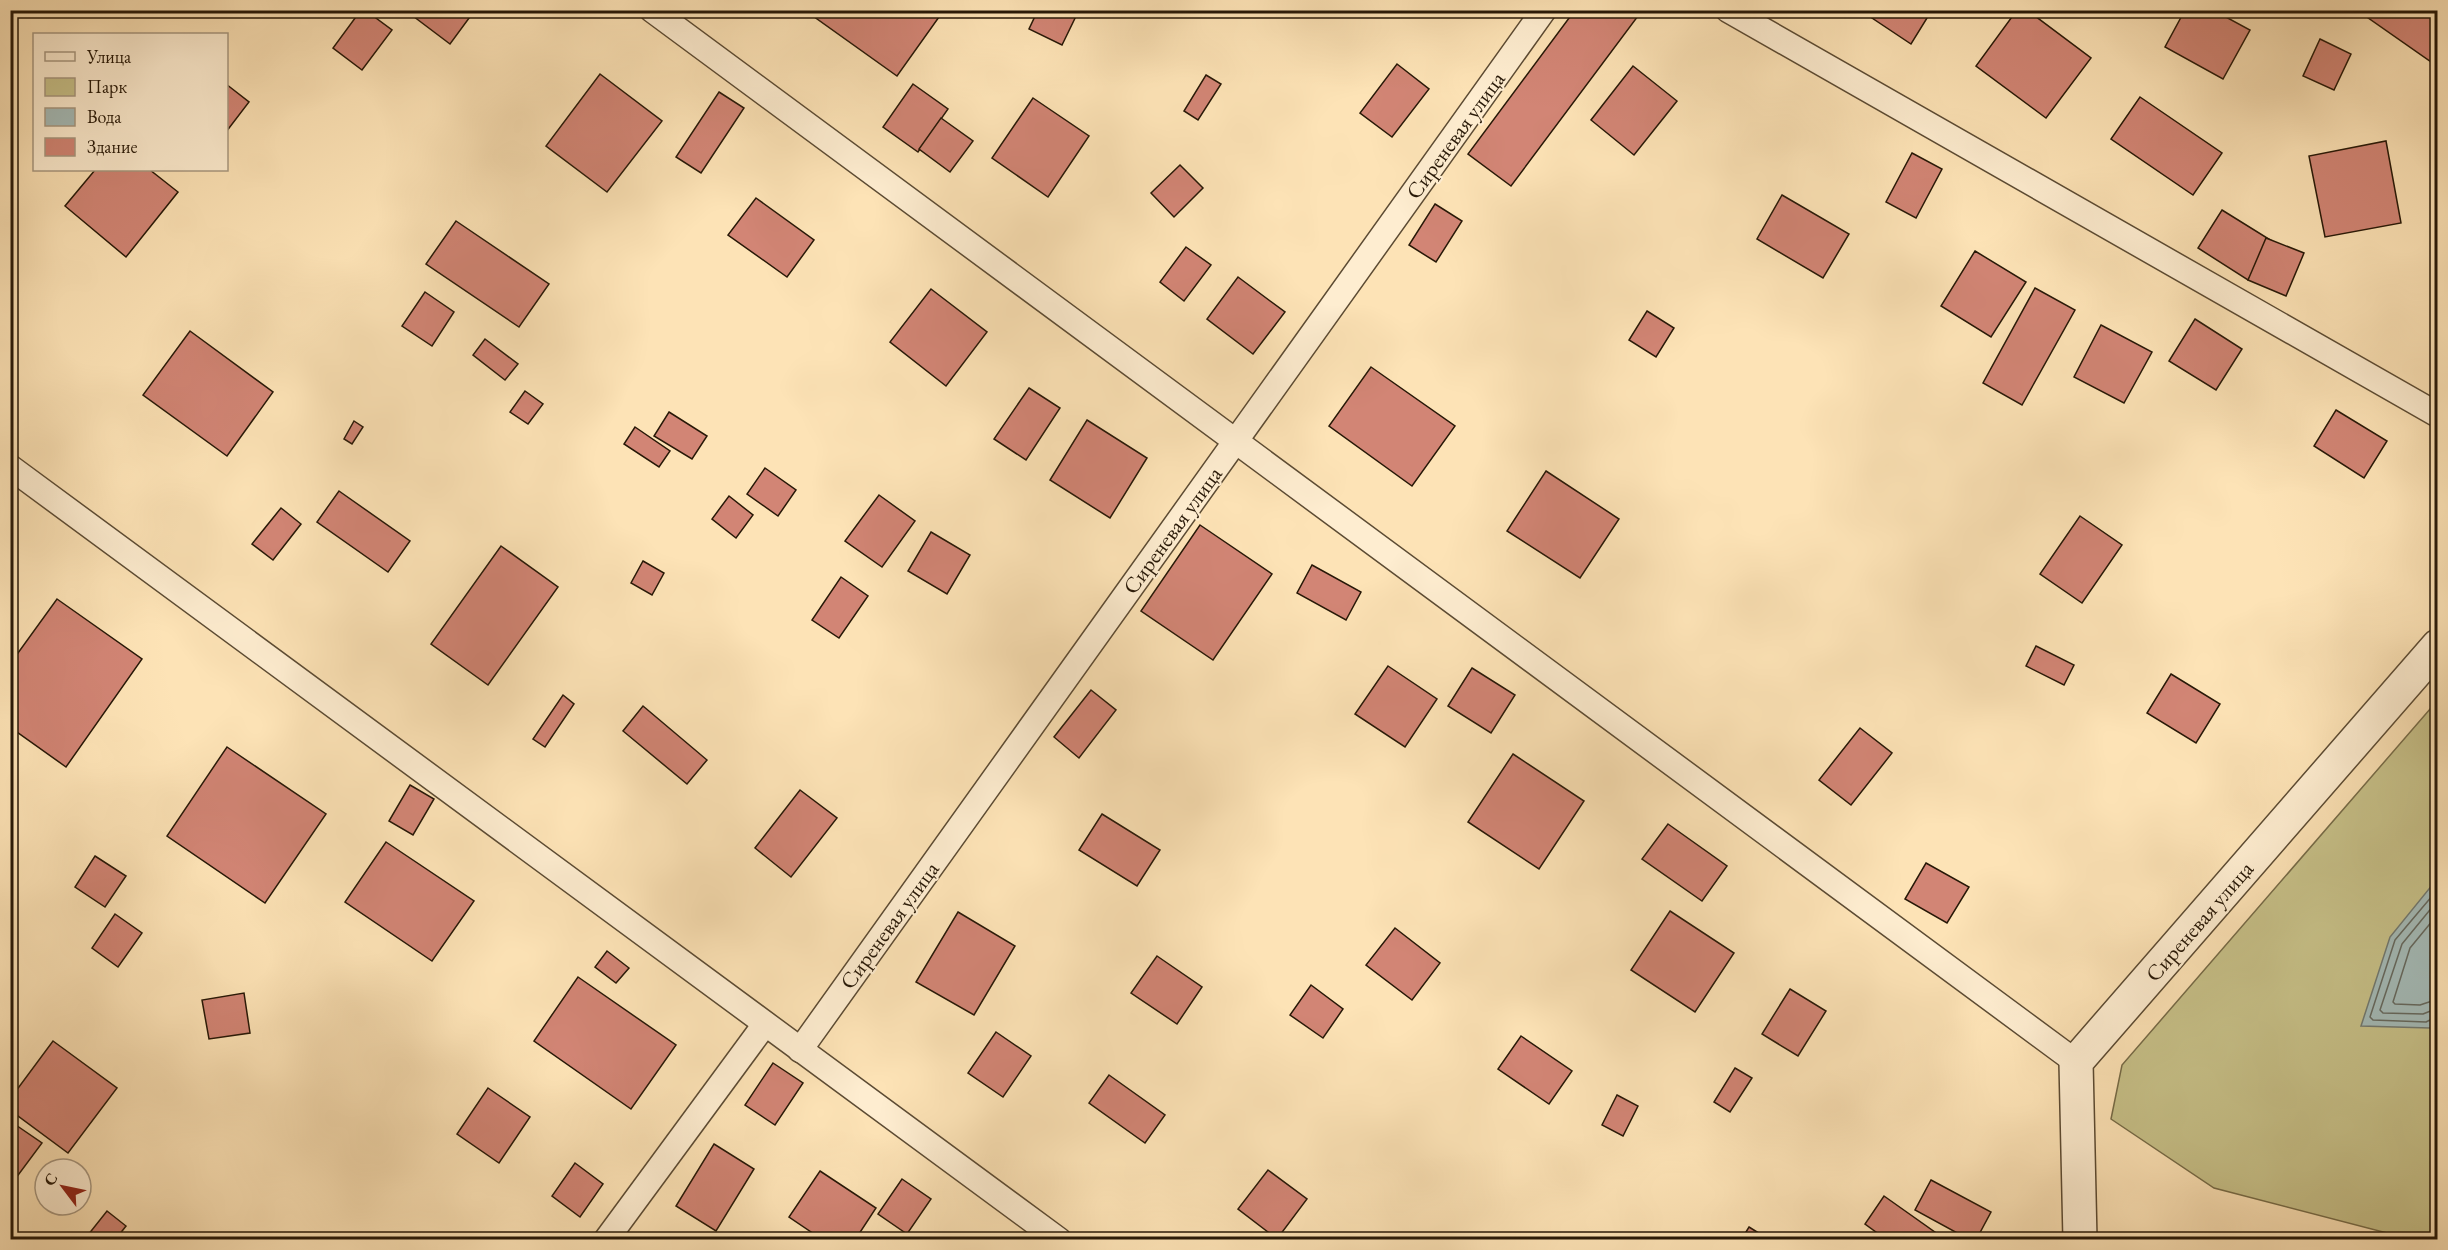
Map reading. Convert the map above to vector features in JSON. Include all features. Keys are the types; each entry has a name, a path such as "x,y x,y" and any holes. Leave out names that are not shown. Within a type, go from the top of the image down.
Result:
{"street":[{"name":"Сиреневая улица","path":"2076,1062 2438,646"},
{"path":"2076,1062 2080,1239"}],"lane":[{"path":"652,10 2076,1062"},
{"name":"Сиреневая улица","path":"800,1050 1544,10"},
{"path":"1728,10 2438,415"},
{"path":"10,466 1059,1239"},
{"path":"606,1239 765,1024"}],"green space":[{"path":"2437,701 2437,1239 2410,1239 2214,1188 2111,1119 2122,1065"}],"water":[{"path":"2437,879 2437,1019 2430,1028 2361,1026 2390,937"}],"building":[{"path":"361,10 365,10 392,30 362,70 333,48"},
{"path":"405,10 475,10 450,44"},
{"path":"817,10 944,10 897,76 813,16"},
{"path":"1038,10 1079,10 1062,45 1029,29"},
{"path":"1575,10 1641,12 1511,186 1468,154"},
{"path":"1860,10 1932,10 1911,44"},
{"path":"2017,10 2027,10 2091,58 2046,118 1976,66"},
{"path":"2185,10 2213,10 2250,30 2223,79 2165,47"},
{"path":"2367,10 2428,10 2438,17 2437,66 2364,15"},
{"path":"2320,39 2351,54 2334,90 2303,76"},
{"path":"1397,64 1429,89 1392,137 1360,113"},
{"path":"1633,66 1677,101 1634,155 1591,120"},
{"path":"600,74 662,121 607,192 546,146"},
{"path":"1206,75 1221,84 1198,120 1184,111"},
{"path":"913,84 948,109 918,152 883,127"},
{"path":"228,86 249,102 228,129"},
{"path":"719,92 744,108 701,173 676,157"},
{"path":"2140,97 2222,153 2193,195 2111,139"},
{"path":"1033,98 1089,136 1048,197 992,158"},
{"path":"941,118 973,141 950,172 919,149"},
{"path":"2386,141 2401,223 2325,237 2309,156"},
{"path":"1912,153 1942,169 1916,218 1886,202"},
{"path":"1180,165 1203,188 1174,217 1151,193"},
{"path":"94,171 151,171 178,192 126,257 65,206"},
{"path":"1782,195 1849,234 1823,278 1757,239"},
{"path":"756,198 814,240 787,277 728,235"},
{"path":"1435,204 1462,221 1436,262 1409,245"},
{"path":"2222,210 2272,241 2248,280 2198,248"},
{"path":"456,221 549,284 519,327 426,264"},
{"path":"2266,238 2304,253 2286,296 2248,280"},
{"path":"1186,247 1211,265 1184,301 1160,282"},
{"path":"1975,251 2026,282 1991,337 1941,306"},
{"path":"1238,277 1285,312 1253,354 1207,319"},
{"path":"2035,288 2075,310 2022,405 1983,383"},
{"path":"931,289 987,332 946,386 890,342"},
{"path":"425,292 454,312 432,346 402,326"},
{"path":"1647,311 1674,328 1656,357 1629,340"},
{"path":"2195,319 2242,349 2216,390 2169,361"},
{"path":"2101,325 2152,352 2124,403 2074,377"},
{"path":"190,331 273,392 227,456 143,395"},
{"path":"485,339 518,364 505,380 473,355"},
{"path":"1371,367 1455,426 1412,486 1329,426"},
{"path":"1029,388 1060,408 1026,460 994,439"},
{"path":"525,391 543,404 528,424 510,412"},
{"path":"2336,410 2387,441 2364,478 2314,446"},
{"path":"669,412 707,436 692,459 654,436"},
{"path":"1087,420 1147,458 1110,518 1050,480"},
{"path":"354,421 363,427 352,444 344,439"},
{"path":"635,427 670,451 659,467 624,444"},
{"path":"765,468 796,490 778,516 747,494"},
{"path":"1546,471 1619,519 1580,578 1507,531"},
{"path":"339,491 410,541 388,572 317,522"},
{"path":"879,495 915,521 882,567 845,541"},
{"path":"729,496 753,515 736,538 712,519"},
{"path":"281,508 301,524 273,560 252,544"},
{"path":"2080,516 2122,545 2082,603 2040,574"},
{"path":"1200,525 1272,574 1213,660 1141,611"},
{"path":"931,532 970,555 947,594 908,571"},
{"path":"501,546 558,587 488,685 431,644"},
{"path":"643,561 664,573 652,595 631,583"},
{"path":"1312,565 1361,592 1346,620 1297,593"},
{"path":"841,577 868,596 839,638 812,620"},
{"path":"57,599 142,659 66,767 10,727 10,664"},
{"path":"2036,646 2074,665 2064,685 2026,666"},
{"path":"1388,666 1437,699 1405,747 1355,714"},
{"path":"1472,668 1515,695 1491,733 1448,706"},
{"path":"2171,674 2220,704 2196,743 2147,713"},
{"path":"1091,690 1116,710 1079,758 1054,737"},
{"path":"563,695 574,704 545,747 533,739"},
{"path":"643,706 707,760 687,784 623,731"},
{"path":"1860,728 1892,753 1851,805 1819,780"},
{"path":"227,747 326,814 265,903 167,836"},
{"path":"1513,754 1584,801 1539,869 1468,822"},
{"path":"410,785 434,799 413,835 389,821"},
{"path":"800,790 837,818 791,877 755,848"},
{"path":"1102,814 1160,850 1137,886 1079,850"},
{"path":"1668,824 1727,866 1702,901 1642,859"},
{"path":"386,842 474,901 432,961 345,902"},
{"path":"95,856 126,876 105,907 75,887"},
{"path":"1926,863 1969,887 1947,923 1905,899"},
{"path":"1670,911 1734,953 1695,1012 1631,970"},
{"path":"958,912 1015,946 974,1015 916,982"},
{"path":"115,914 142,933 118,967 92,948"},
{"path":"1395,928 1440,963 1412,1000 1366,965"},
{"path":"607,951 629,968 616,983 595,967"},
{"path":"1157,956 1202,987 1177,1024 1131,993"},
{"path":"578,977 676,1045 631,1109 534,1041"},
{"path":"1311,985 1343,1009 1323,1038 1290,1015"},
{"path":"1790,989 1826,1011 1798,1056 1762,1034"},
{"path":"244,993 250,1033 209,1039 202,1000"},
{"path":"996,1032 1031,1056 1003,1097 968,1073"},
{"path":"1521,1036 1572,1071 1549,1104 1498,1069"},
{"path":"53,1041 117,1088 68,1153 10,1110 10,1099"},
{"path":"773,1063 803,1083 775,1125 745,1105"},
{"path":"1735,1068 1752,1078 1730,1112 1714,1102"},
{"path":"1109,1075 1165,1115 1145,1143 1089,1103"},
{"path":"488,1088 530,1117 499,1163 457,1134"},
{"path":"1617,1095 1638,1106 1623,1136 1602,1125"},
{"path":"10,1121 42,1143 10,1186"},
{"path":"714,1144 754,1169 716,1231 676,1206"},
{"path":"575,1163 603,1184 580,1217 552,1196"},
{"path":"1268,1170 1307,1199 1277,1239 1238,1209"},
{"path":"820,1171 876,1208 855,1240 823,1240 789,1217"},
{"path":"902,1179 931,1199 907,1234 878,1214"},
{"path":"1931,1180 1991,1212 1976,1240 1970,1240 1915,1210"},
{"path":"1884,1196 1939,1235 1936,1240 1887,1240 1865,1224"},
{"path":"107,1211 126,1226 115,1240 84,1240"},
{"path":"1749,1227 1770,1240 1741,1240"}]}
